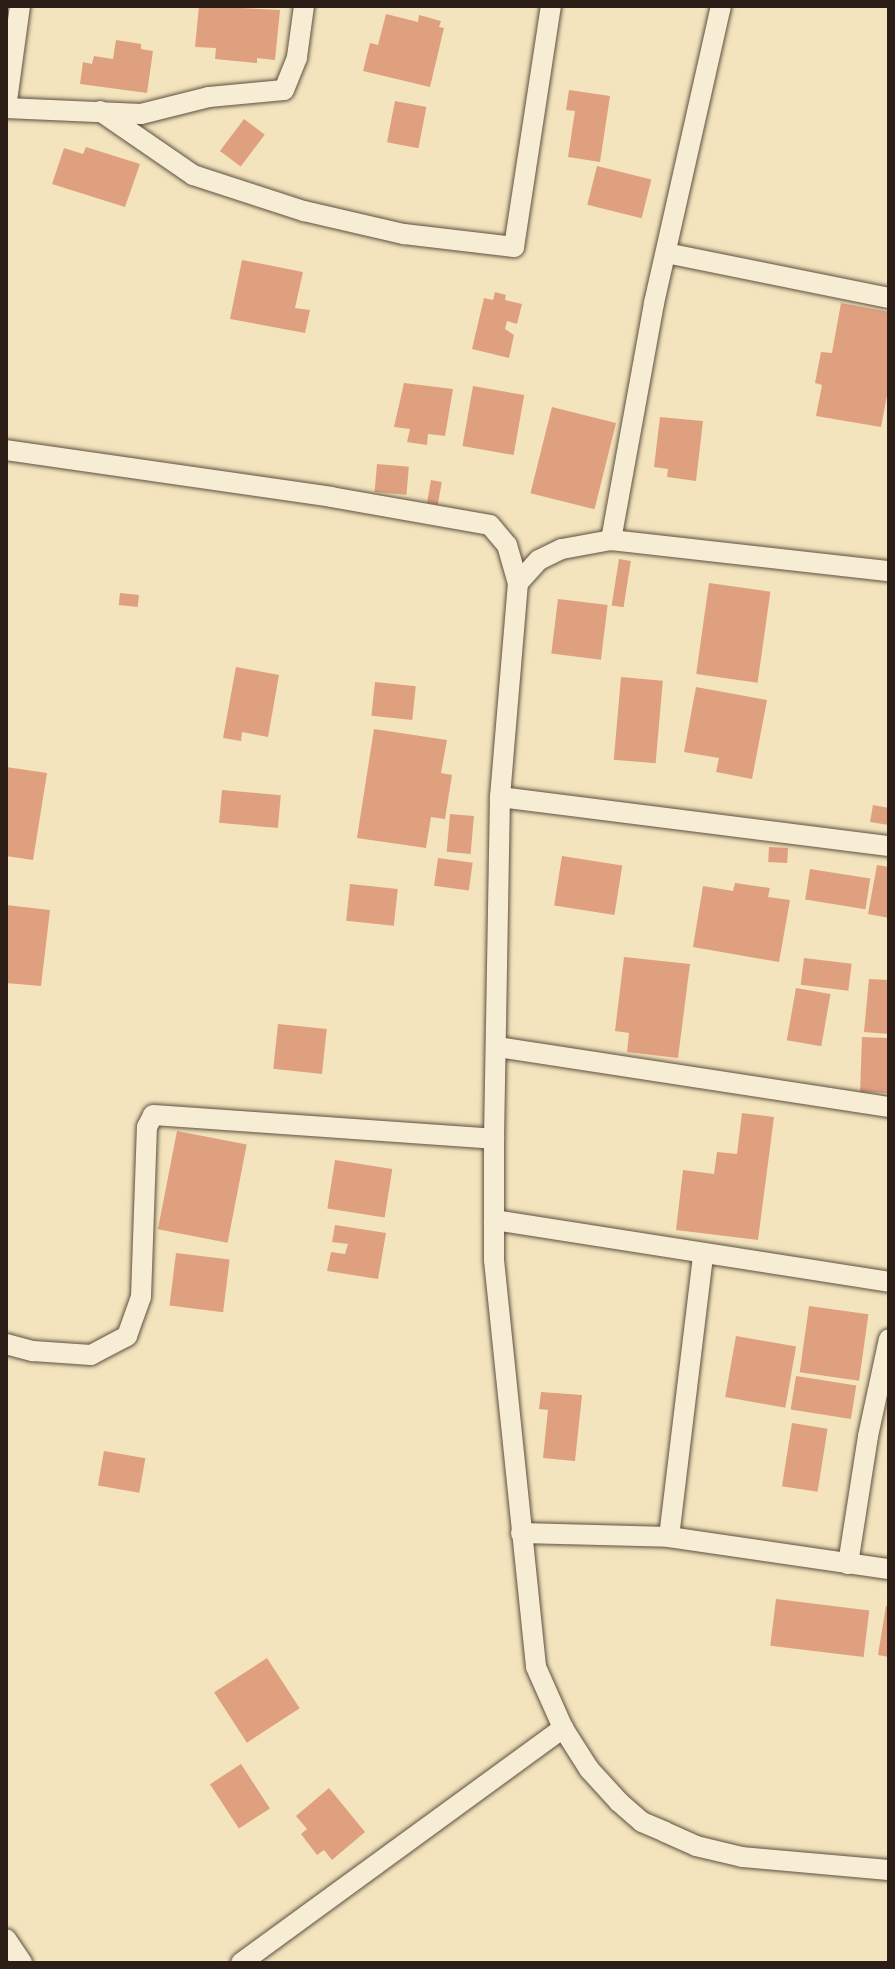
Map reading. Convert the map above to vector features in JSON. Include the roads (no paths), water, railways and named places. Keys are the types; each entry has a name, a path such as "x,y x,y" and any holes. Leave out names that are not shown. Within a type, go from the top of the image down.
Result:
{"street":[{"path":"20,6 11,29 6,108 141,114 209,97 284,90 297,57 304,6"},
{"path":"100,111 193,175 304,211 404,234 514,247 551,6"},
{"path":"611,540 666,253 721,6"},
{"path":"666,253 889,298"},
{"path":"6,450 331,497 490,525 507,545 518,583 500,797 494,1260 536,1667 563,1728 589,1769 642,1822 675,1837 742,1857 889,1870"},
{"path":"518,583 539,560 562,549 611,540 889,571"},
{"path":"500,797 889,846"},
{"path":"497,1047 889,1107"},
{"path":"6,1344 33,1351 91,1355 127,1336 141,1297 147,1127 153,1115 494,1139"},
{"path":"494,1220 889,1282"},
{"path":"669,1537 703,1254"},
{"path":"848,1564 868,1436 889,1339"},
{"path":"521,1533 669,1537 889,1569"},
{"path":"241,1963 563,1728"},
{"path":"6,1939 22,1963"}]}
